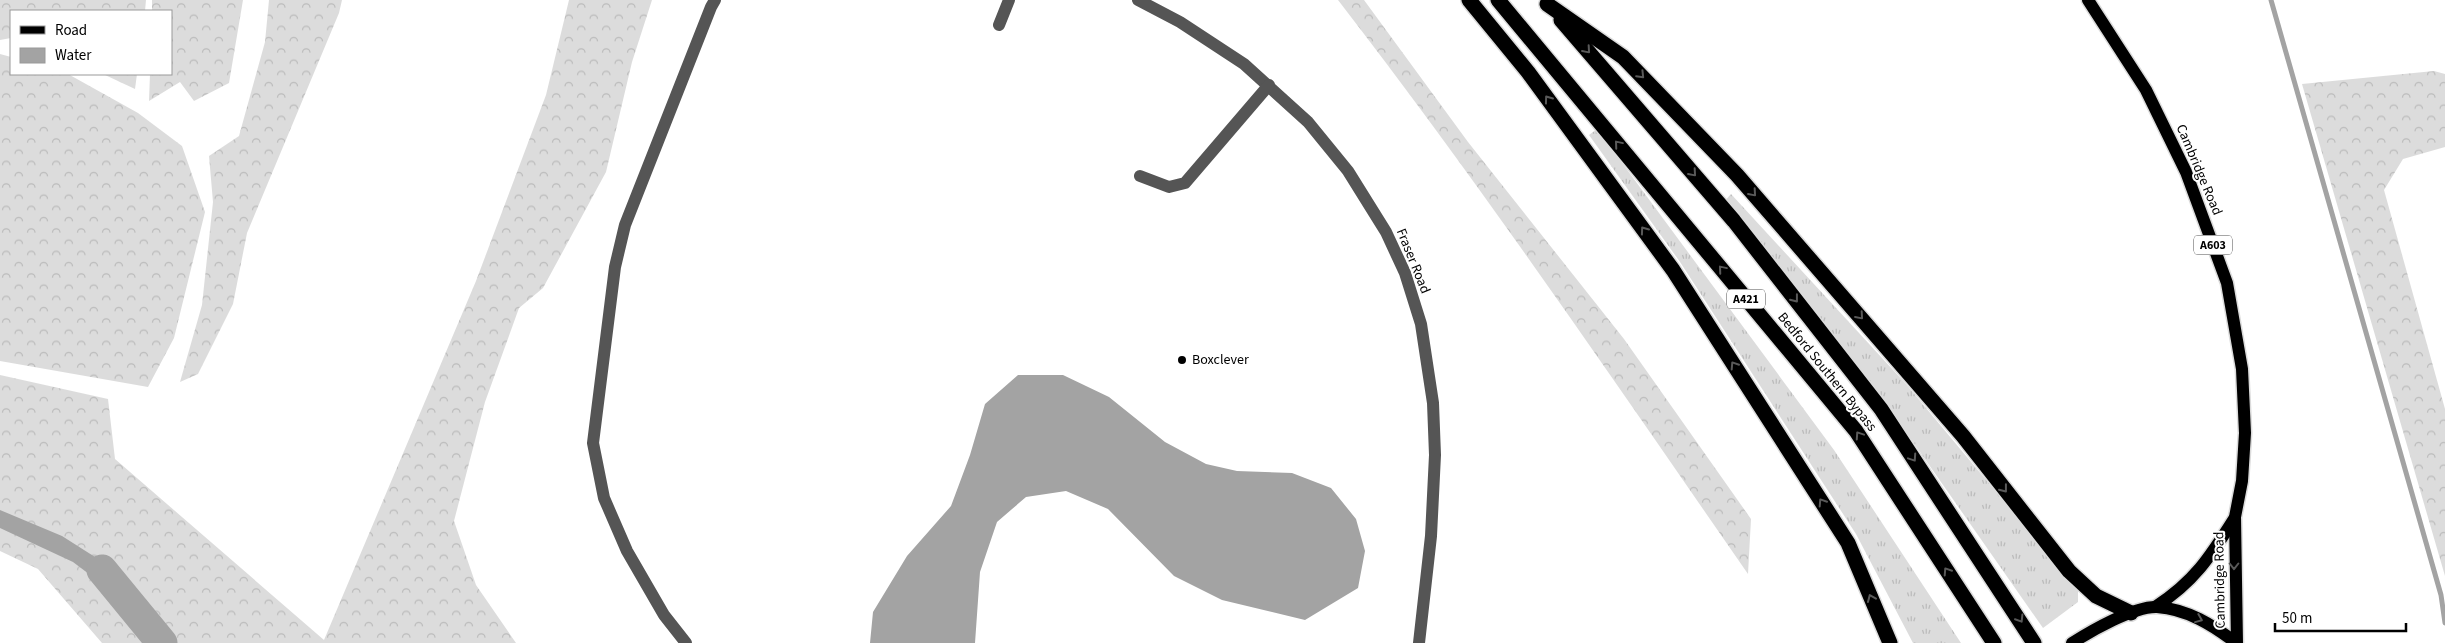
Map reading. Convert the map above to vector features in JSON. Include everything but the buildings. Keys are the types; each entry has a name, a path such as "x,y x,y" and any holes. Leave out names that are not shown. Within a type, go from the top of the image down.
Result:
{"highway":[{"path":"1469,0 1528,72 1673,270 1848,544 1890,643"},
{"name":"Bedford Southern Bypass","path":"1498,0 1856,431 1994,643"},
{"path":"1545,2 1623,57 1737,175 1963,436 2069,571 2096,596 2131,613"},
{"name":"Bedford Southern Bypass","path":"1545,2 1734,221 1868,394 2005,596 2034,643"}],"main road":[{"name":"Cambridge Road","path":"2088,0 2146,90 2186,172 2228,283 2242,369 2245,433 2242,481 2234,517 2236,643"},
{"name":"Cambridge Road","path":"2155,607 2180,591 2210,558 2234,517"},
{"path":"2072,643 2131,613 2155,607 2179,611 2212,624 2236,643"}],"street":[{"path":"686,643 664,615 627,551 604,498 593,442 615,267 625,225 715,0"},
{"path":"999,25 1009,0"},
{"name":"Fraser Road","path":"1138,0 1180,22 1236,58 1270,84 1308,122 1348,171 1386,232 1405,273 1421,324 1433,403 1436,455 1431,536 1419,643"},
{"path":"1140,176 1170,187 1185,183 1270,84"}],"green space":[{"path":"0,0 146,0 145,10 10,10 10,38 0,40"},
{"path":"152,0 243,0 229,83 194,101 180,82 149,101 150,75 172,75 172,10 152,10"},
{"path":"269,0 342,0 339,13 247,233 233,304 198,374 180,382 202,305 213,202 209,156 239,136 265,42"},
{"path":"569,0 652,0 632,62 606,172 543,288 519,308 485,402 454,521 476,585 516,643 102,643 38,569 0,551 0,375 108,399 115,459 324,640 476,281 546,95"},
{"path":"1338,0 1364,0 1468,142 1624,339 1751,519 1748,574 1496,212"},
{"path":"0,54 10,57 10,75 70,75 138,113 182,146 205,212 174,338 148,387 0,361"},
{"path":"2434,71 2445,74 2445,147 2403,159 2384,190 2445,409 2445,576 2302,84"},
{"path":"105,75 137,75 135,89"},
{"path":"1597,129 1834,450 1961,643 1913,643 1856,534 1680,262 1589,135"},
{"path":"1731,194 1906,384 2078,590 2078,602 2043,628 1885,402 1724,202"}],"water":[{"path":"1018,375 1063,375 1109,397 1165,442 1206,464 1237,471 1292,473 1331,488 1356,519 1365,551 1358,588 1305,620 1222,600 1174,576 1108,509 1066,491 1026,497 997,522 980,572 975,643 870,643 873,612 907,556 951,506 970,455 985,404"},
{"path":"0,510 62,536 117,571 152,615 169,643 163,643 129,604 73,562 0,528"}],"waterway":[{"path":"2271,0 2441,595 2445,623"},
{"path":"102,570 162,643"}],"place":[{"name":"Boxclever","path":"1182,360"}]}
